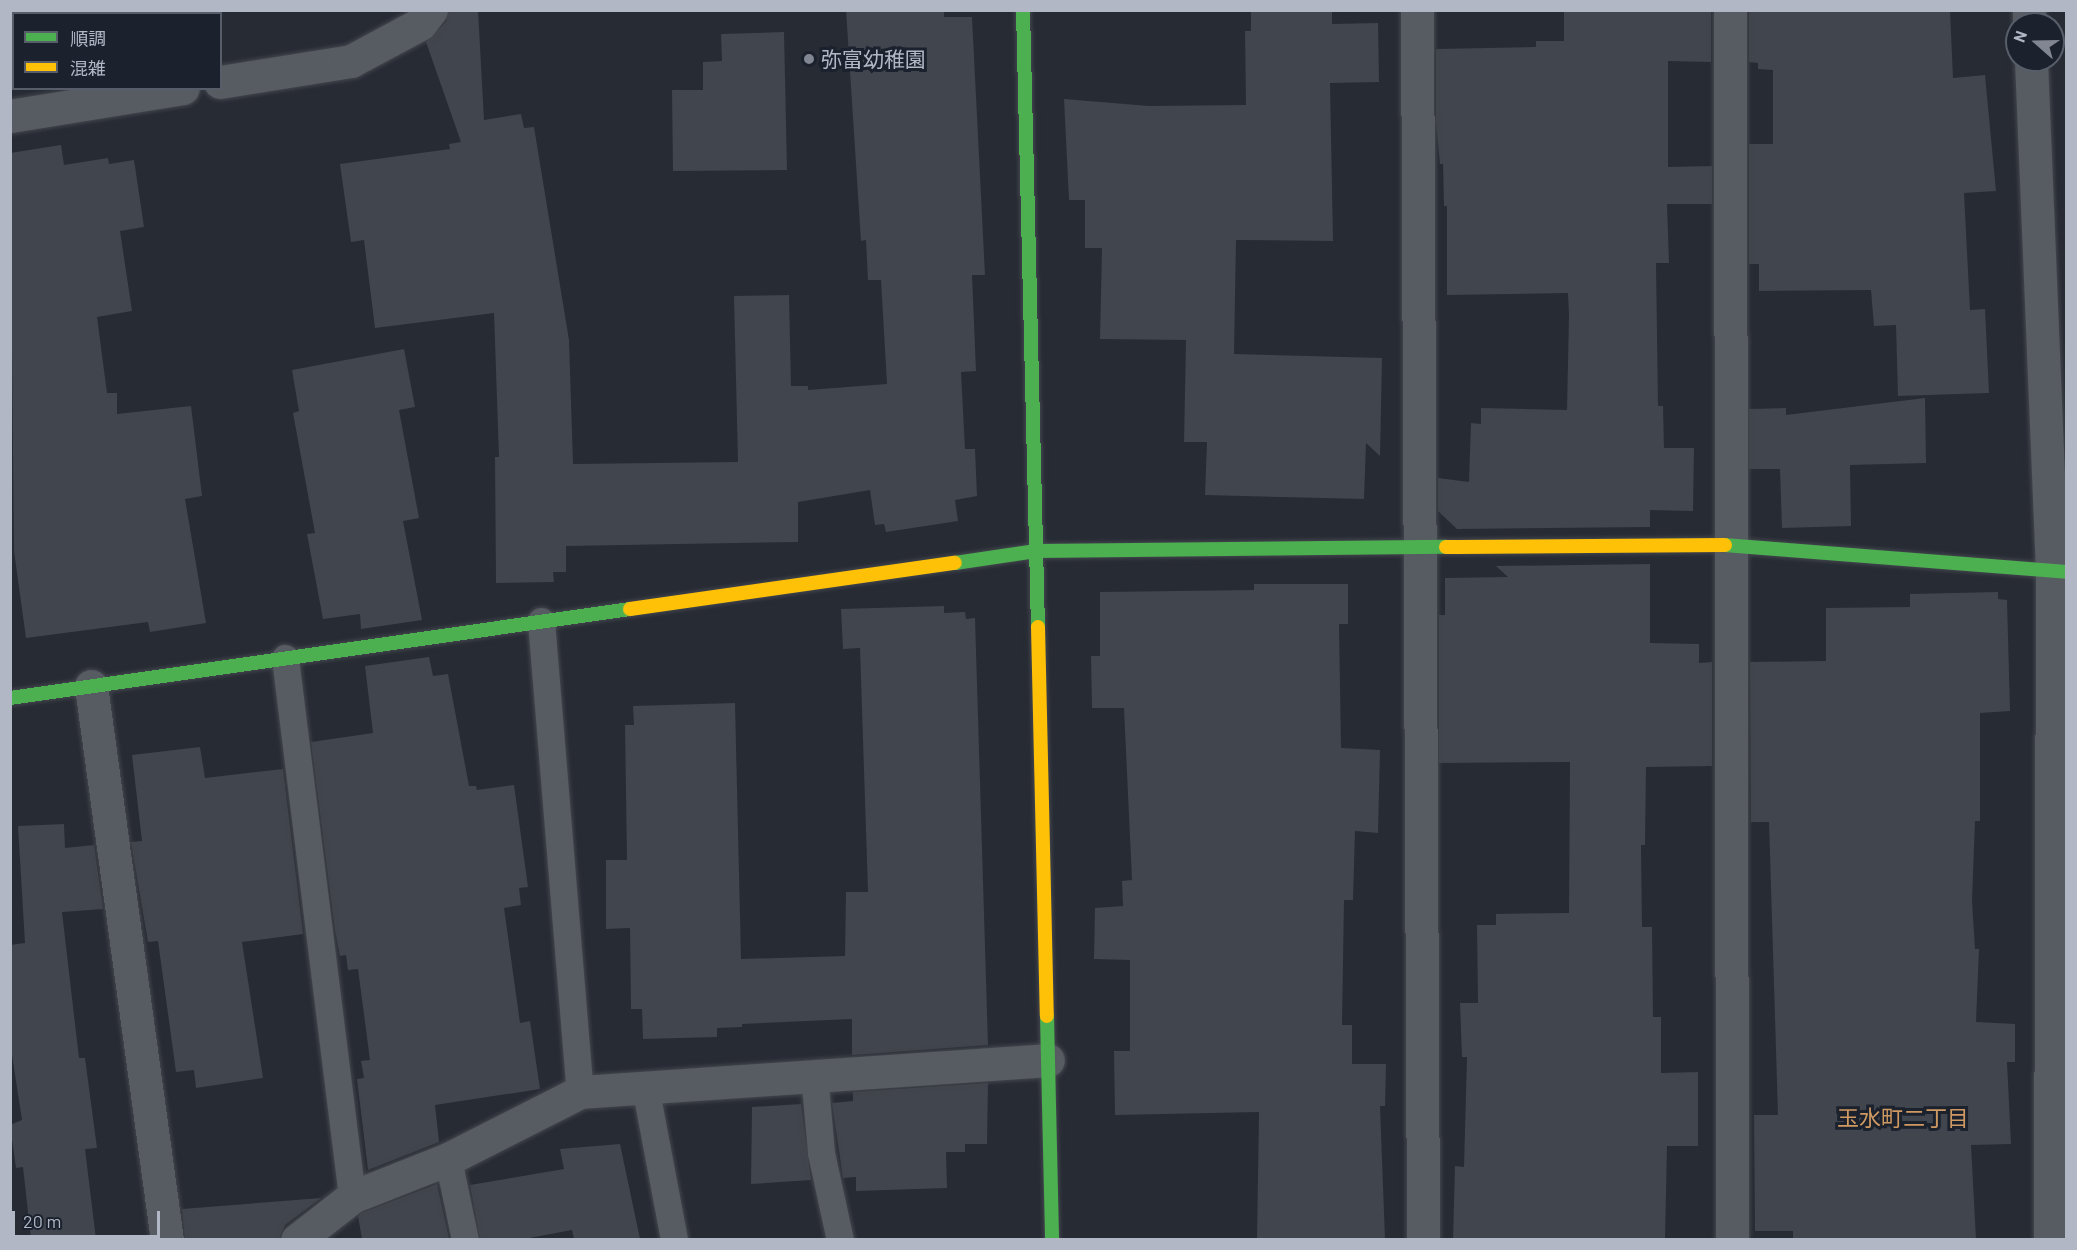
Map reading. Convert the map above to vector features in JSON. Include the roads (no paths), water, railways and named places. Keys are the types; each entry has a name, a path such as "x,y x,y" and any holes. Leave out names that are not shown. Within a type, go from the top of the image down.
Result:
{"street":[{"path":"222,82 351,61 420,24 431,10"},
{"path":"1023,10 1052,1239"},
{"path":"1417,10 1422,548 1423,1239"},
{"path":"1730,10 1732,1239"},
{"path":"2032,72 2060,571 2050,1239"},
{"path":"10,117 171,90"},
{"path":"10,698 1036,551 1731,545 2060,571"},
{"path":"91,686 167,1239"},
{"path":"297,1239 352,1197 448,1159 580,1092 814,1074 1048,1060"}],"lane":[{"path":"541,621 580,1092"},
{"path":"285,658 352,1197"},
{"path":"814,1074 821,1153 840,1239"},
{"path":"645,1086 674,1239"},
{"path":"448,1159 465,1239"}],"place":[{"name":"弥富幼稚園","path":"809,59"}],"district":[{"name":"玉水町二丁目","path":"1903,1118"}]}
